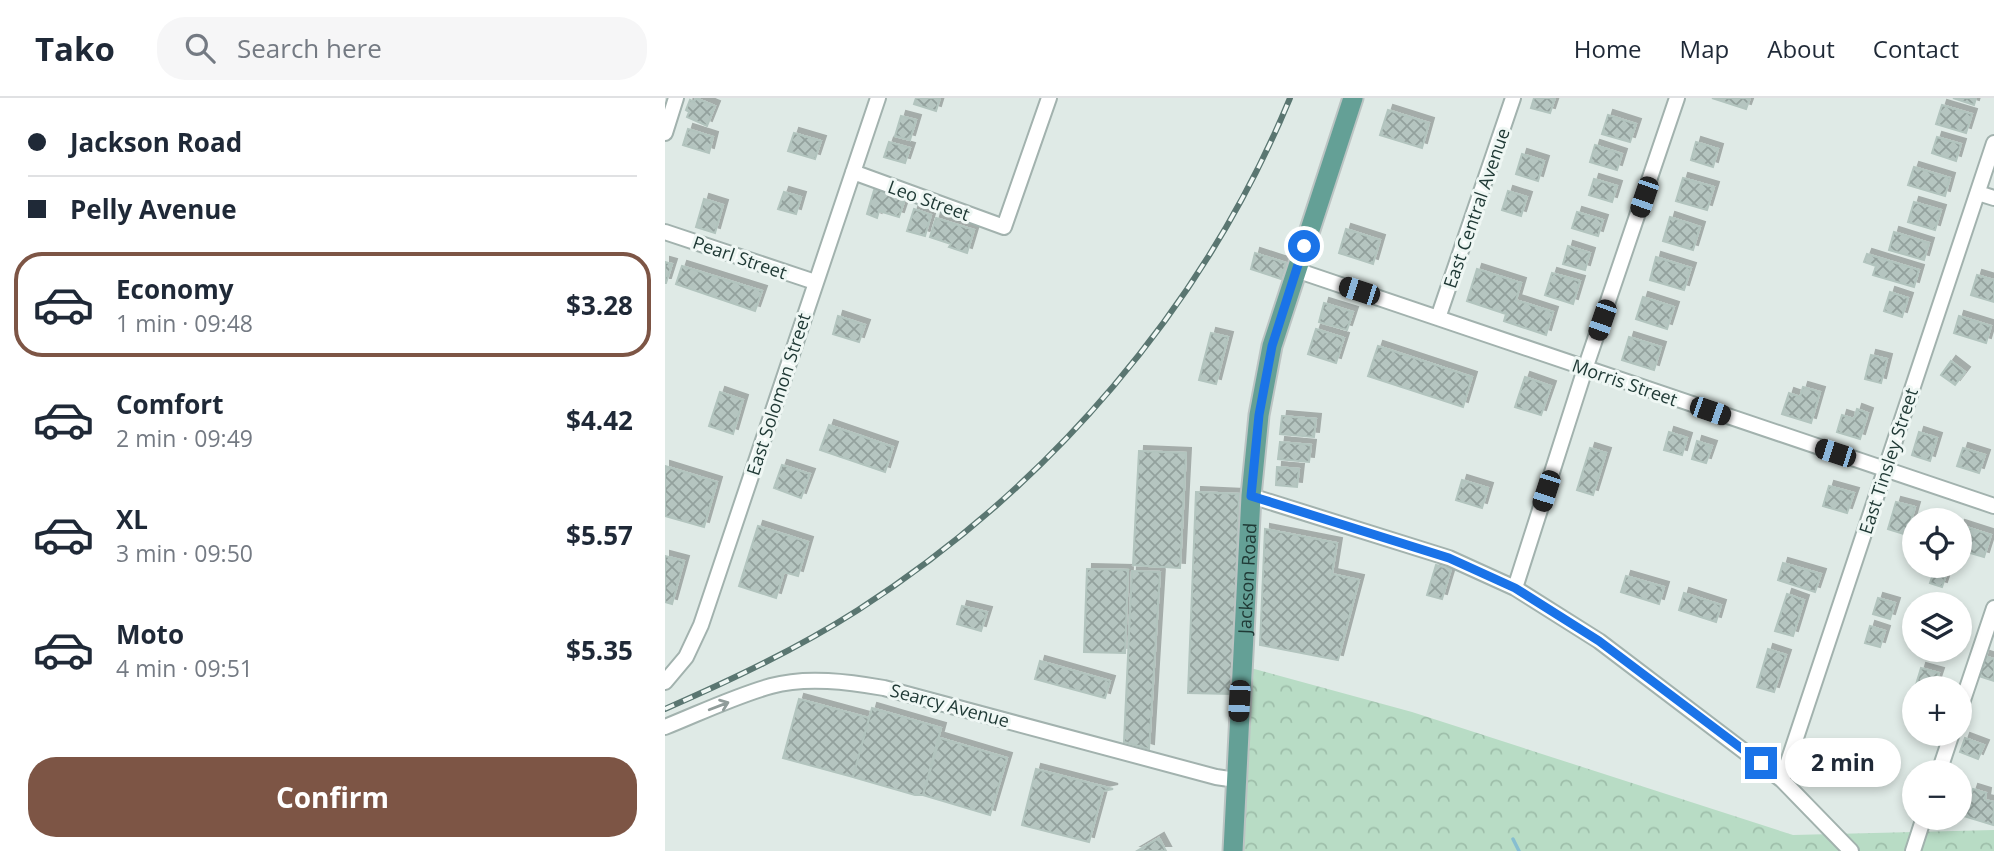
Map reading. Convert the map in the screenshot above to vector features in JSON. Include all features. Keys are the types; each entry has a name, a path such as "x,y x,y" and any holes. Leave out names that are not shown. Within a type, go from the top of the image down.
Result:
{"main road":[{"name":"Jackson Road","path":"1233,851 1251,496 1259,415 1272,346 1353,98"}],"street":[{"path":"665,132 676,98"},
{"name":"East Solomon Street","path":"665,682 686,657 701,625 878,98"},
{"name":"Leo Street","path":"853,172 1004,227 1049,98"},
{"name":"East Central Avenue","path":"1438,318 1513,98"},
{"path":"1515,588 1585,369 1677,98"},
{"name":"East Tinsley Street","path":"1782,780 1994,143"},
{"path":"1978,193 1994,198"},
{"name":"Pearl Street","path":"665,232 815,282"},
{"name":"Morris Street","path":"1296,270 1994,506"},
{"path":"1251,496 1449,558 1515,588 1599,641 1782,780 1851,851"},
{"path":"1971,676 1994,608"},
{"name":"Searcy Avenue","path":"665,727 773,685 848,682 884,688 1216,777 1236,780"},
{"path":"1913,851 1920,830"}],"green space":[{"path":"1247,667 1412,712 1793,835 1994,830 1994,851 1241,851"}],"building":[{"path":"696,98 715,106 707,126 687,117 689,112 686,110 690,100 694,102"},
{"path":"916,98 940,98 936,111 914,104"},
{"path":"1534,98 1555,98 1550,113 1531,108"},
{"path":"1712,98 1750,98 1746,109"},
{"path":"1953,98 1976,98 1974,105"},
{"path":"1942,105 1972,114 1966,133 1936,124"},
{"path":"1388,110 1429,123 1422,148 1380,135"},
{"path":"1608,115 1636,124 1630,142 1602,134"},
{"path":"901,116 916,120 910,140 895,136"},
{"path":"688,129 713,137 709,153 683,145"},
{"path":"794,133 821,141 815,159 788,151"},
{"path":"1937,137 1961,144 1956,161 1932,153"},
{"path":"889,142 910,148 905,163 884,157"},
{"path":"1696,142 1718,149 1713,167 1691,160"},
{"path":"1595,145 1622,154 1617,170 1590,162"},
{"path":"1522,154 1544,161 1538,181 1516,174"},
{"path":"1914,167 1950,178 1945,196 1908,185"},
{"path":"1683,178 1714,187 1707,210 1676,201"},
{"path":"1594,179 1617,186 1612,202 1589,195"},
{"path":"875,187 906,196 899,217 879,211 877,218 867,214"},
{"path":"1508,191 1527,197 1521,216 1502,210"},
{"path":"784,192 801,197 796,214 778,209"},
{"path":"704,199 723,205 715,233 696,227"},
{"path":"1914,202 1941,210 1935,230 1908,222"},
{"path":"914,209 931,215 925,236 907,231"},
{"path":"1577,212 1603,220 1598,236 1572,228"},
{"path":"1670,217 1700,227 1693,250 1663,241"},
{"path":"936,218 974,230 967,253 930,237"},
{"path":"1346,229 1380,240 1373,264 1339,253"},
{"path":"1894,232 1929,243 1924,260 1889,250"},
{"path":"1568,246 1590,253 1585,270 1563,264"},
{"path":"1255,253 1286,263 1281,279 1251,269"},
{"path":"1867,254 1919,270 1914,287 1873,275 1876,266 1864,262"},
{"path":"1656,257 1691,268 1684,290 1650,280"},
{"path":"665,262 672,264 666,283 665,283"},
{"path":"682,266 762,291 755,311 676,284"},
{"path":"1477,269 1521,283 1516,300 1553,312 1546,335 1504,321 1506,314 1467,301"},
{"path":"1552,273 1580,281 1573,304 1545,295"},
{"path":"1977,275 1994,280 1994,302 1971,295"},
{"path":"1890,292 1908,298 1902,317 1884,311"},
{"path":"1643,297 1674,307 1667,329 1636,319"},
{"path":"1324,303 1353,312 1347,330 1319,322"},
{"path":"838,316 865,325 859,342 833,334"},
{"path":"1959,316 1991,326 1986,343 1954,333"},
{"path":"1316,329 1344,338 1336,363 1308,354"},
{"path":"1211,333 1228,337 1216,384 1199,380"},
{"path":"1629,337 1661,347 1654,370 1622,360"},
{"path":"1378,346 1472,377 1463,407 1368,376"},
{"path":"1871,355 1887,359 1881,383 1865,379"},
{"path":"1951,361 1965,372 1955,385 1941,375"},
{"path":"1525,377 1551,386 1541,415 1515,407"},
{"path":"1803,387 1820,392 1811,423 1782,414 1789,393 1800,397"},
{"path":"720,392 743,400 733,434 709,426"},
{"path":"1857,409 1868,413 1860,439 1837,432 1842,415 1854,419"},
{"path":"1282,416 1316,419 1314,437 1280,434"},
{"path":"829,425 893,447 885,472 820,450"},
{"path":"1669,432 1687,438 1682,455 1664,450"},
{"path":"1919,432 1937,438 1930,461 1912,455"},
{"path":"1697,441 1712,446 1706,463 1692,459"},
{"path":"1280,442 1311,445 1309,462 1278,459"},
{"path":"1590,448 1606,453 1593,495 1577,490"},
{"path":"1963,448 1985,455 1979,473 1957,466"},
{"path":"1139,451 1186,453 1180,568 1133,565"},
{"path":"782,465 810,474 801,498 774,488"},
{"path":"665,466 717,482 704,527 665,516"},
{"path":"1277,467 1299,469 1297,487 1276,485"},
{"path":"1462,480 1488,488 1482,508 1456,500"},
{"path":"1829,486 1854,493 1847,513 1823,506"},
{"path":"1196,492 1239,494 1232,694 1188,693"},
{"path":"1896,502 1915,507 1902,508 1902,533 1888,529"},
{"path":"758,526 808,542 798,576 784,572 776,598 739,586"},
{"path":"1265,529 1337,543 1332,574 1359,580 1338,660 1260,645"},
{"path":"1972,529 1991,535 1984,557 1972,554"},
{"path":"665,556 684,561 672,604 665,602"},
{"path":"1783,563 1821,574 1815,592 1778,580"},
{"path":"1436,565 1451,569 1442,599 1427,595"},
{"path":"1087,569 1128,570 1125,653 1084,652"},
{"path":"1132,571 1160,572 1149,749 1124,742"},
{"path":"1626,576 1664,587 1659,604 1621,592"},
{"path":"1932,578 1945,578 1942,587 1930,583"},
{"path":"1684,593 1721,605 1716,622 1679,610"},
{"path":"1787,594 1804,600 1793,636 1775,631"},
{"path":"1878,598 1895,603 1890,619 1873,614"},
{"path":"962,606 987,612 981,631 957,624"},
{"path":"1870,626 1885,631 1880,647 1865,643"},
{"path":"1768,649 1786,655 1774,692 1757,687"},
{"path":"1985,656 1994,659 1994,681 1979,676"},
{"path":"1040,661 1110,681 1105,698 1035,679"},
{"path":"1921,668 1939,673 1938,676 1919,676"},
{"path":"799,699 869,718 853,777 783,758"},
{"path":"872,708 941,728 923,795 853,777"},
{"path":"940,738 1007,758 990,815 923,795"},
{"path":"1972,741 1984,745 1978,759 1960,752 1962,746 1972,746"},
{"path":"1036,769 1113,789 1103,791 1089,842 1022,825"},
{"path":"1973,789 1986,793 1985,800 1994,802 1993,825 1972,818"},
{"path":"1159,838 1166,851 1137,851"}],"waterway":[{"path":"1513,839 1519,851"}],"railway":[{"path":"665,709 763,663 858,610 928,562 994,508 1056,449 1113,387 1166,320 1213,249 1255,175 1290,98"}],"route":[{"path":"1304,246 1272,346 1259,415 1251,496 1449,558 1515,588 1599,641 1761,763"}]}
